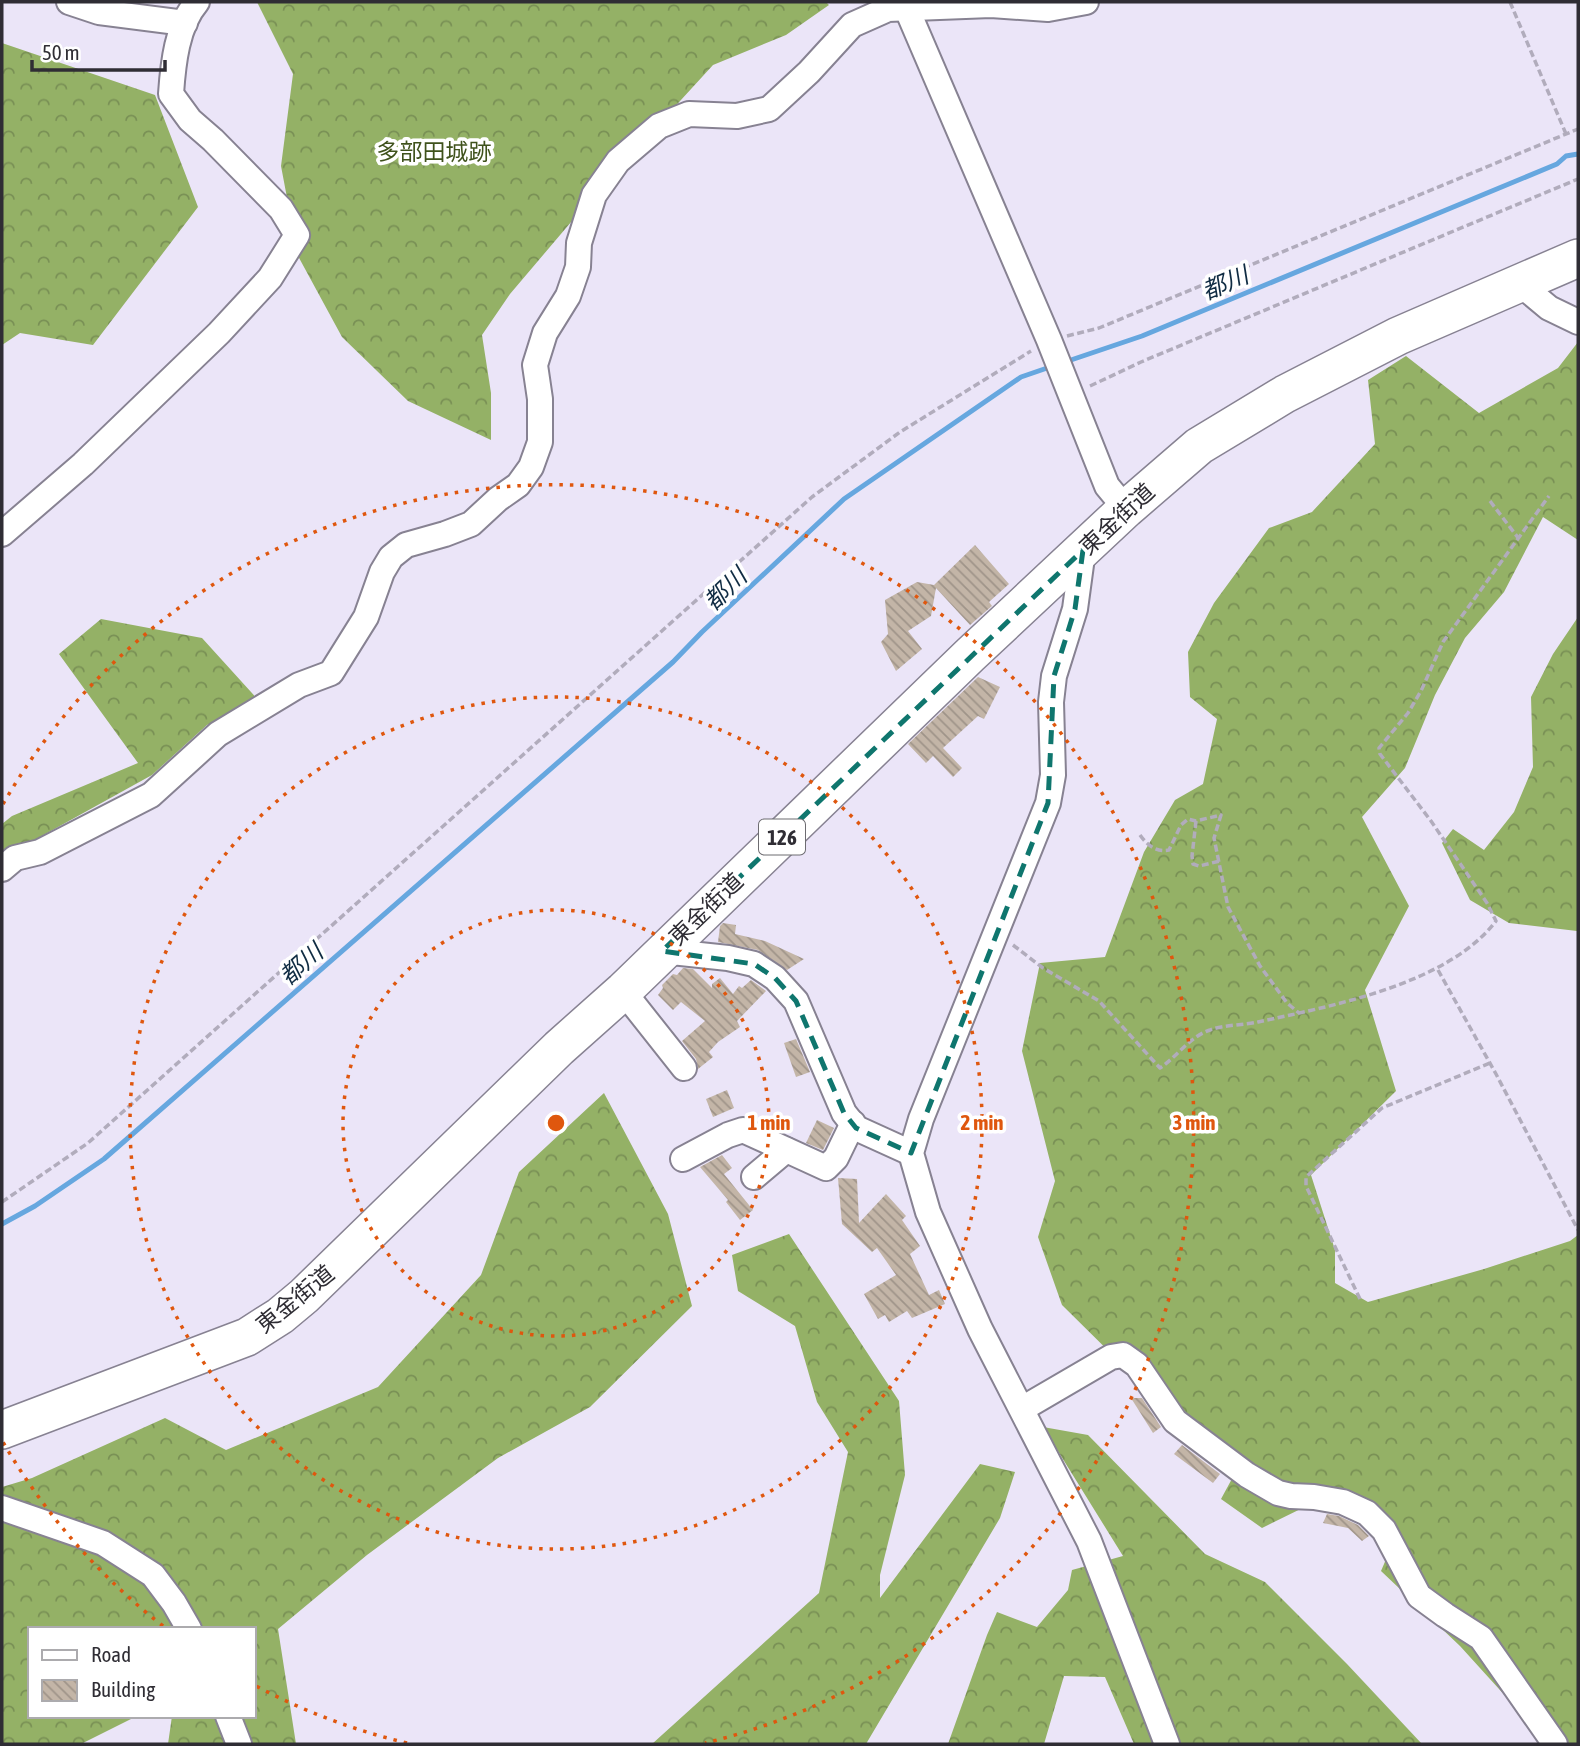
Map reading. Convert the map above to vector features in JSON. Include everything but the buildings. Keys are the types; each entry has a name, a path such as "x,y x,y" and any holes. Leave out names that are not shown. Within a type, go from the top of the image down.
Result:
{"highway":[{"name":"東金街道","path":"2,1430 247,1337 280,1316 304,1296 559,1048 623,991 970,655 1126,509 1199,446 1285,394 1398,336 1578,258"}],"street":[{"path":"2,534 83,464 219,333 270,278 297,235 281,209 190,120 171,94 173,63 191,12 99,12 68,2"},
{"path":"2,869 15,858 40,852 151,795 218,734 299,685 331,673 366,617 382,572 391,557 406,545 471,524 518,485 531,467 540,442 540,399 535,365 545,333 568,296 578,267 579,243 593,195 618,161 659,127 689,114 737,116 769,109 809,72 852,25 888,9 990,5 1048,9 1086,2"},
{"path":"905,7 1049,340 1107,486 1126,509"},
{"path":"1519,283 1549,308 1578,322"},
{"path":"1083,550 1075,609 1054,676 1051,702 1053,775 1048,803 921,1119 911,1153 928,1212 981,1329 1089,1541 1167,1744"},
{"path":"662,951 729,958 754,964 775,978 796,1001 844,1113 856,1128 911,1153"},
{"path":"623,991 684,1068"},
{"path":"683,1159 743,1130 826,1168 836,1158 853,1124"},
{"path":"754,1177 786,1150"},
{"path":"1022,1409 1111,1357 1123,1355 1137,1364 1175,1421 1247,1475 1278,1493 1343,1502 1367,1513 1384,1530 1419,1596 1481,1638 1555,1744"},
{"path":"2,1508 103,1543 153,1575 188,1627"},
{"path":"229,1718 239,1744"}],"path":[{"path":"1510,2 1566,134"},
{"path":"2,1202 88,1143 811,497 900,432 1049,340 1099,328 1578,129"},
{"path":"1070,395 1141,362 1578,179"},
{"path":"996,936 1099,1001 1160,1068 1176,1058 1189,1041 1211,1029 1235,1027 1352,1001 1437,969 1484,936 1496,921 1487,902 1380,754 1379,748 1408,713 1443,642 1549,496"},
{"path":"1490,501 1519,539"},
{"path":"1140,835 1152,848 1165,852 1169,850 1181,825 1188,819 1196,821 1221,815 1214,838 1228,907 1260,966 1287,1003 1299,1013"},
{"path":"1196,821 1193,864 1199,866 1220,860"},
{"path":"1437,969 1578,1230"},
{"path":"1360,1299 1306,1186 1306,1177 1382,1108 1490,1063"}],"highlighted area":[{"path":"1083,550 1075,609 1054,676 1048,803 911,1153 856,1128 844,1113 796,1001 775,978 754,964 662,951"}],"green space":[{"name":"多部田城跡","path":"257,2 826,2 829,5 786,35 713,65 594,195 510,294 482,335 491,393 491,440 408,401 342,337 298,256 281,166 293,74"},
{"path":"2,43 155,95 198,207 93,345 20,333 2,345"},
{"path":"1578,342 1578,540 1543,517 1504,592 1465,638 1435,695 1405,768 1362,817 1409,906 1365,990 1396,1091 1311,1175 1335,1250 1335,1283 1368,1302 1484,1269 1570,1241 1578,1235 1578,1744 1549,1744 1460,1646 1381,1571 1390,1550 1327,1496 1262,1528 1221,1499 1234,1475 1062,1305 1038,1237 1055,1181 1022,1051 1040,963 1105,957 1144,852 1175,800 1203,784 1217,719 1190,697 1188,652 1214,603 1269,528 1312,512 1375,444 1368,380 1406,356 1479,413 1558,368"},
{"path":"1578,617 1578,935 1577,931 1509,923 1470,900 1442,843 1453,829 1484,850 1514,812 1533,767 1531,697 1553,654"},
{"path":"101,619 202,638 260,702 207,725 152,775 2,858 2,824 12,816 138,763 59,654"},
{"path":"604,1093 668,1214 692,1306 590,1407 498,1458 367,1555 278,1629 296,1744 168,1744 172,1718 256,1718 256,1627 28,1627 28,1718 133,1718 81,1744 2,1744 2,1487 32,1478 165,1418 226,1450 378,1387 481,1275 519,1172"},
{"path":"789,1234 899,1401 905,1475 880,1575 880,1598 980,1464 1015,1472 1000,1518 866,1744 652,1744 819,1593 848,1452 817,1402 795,1326 738,1291 732,1255"},
{"path":"1043,1427 1088,1435 1205,1554 1265,1582 1422,1744 1134,1744 1105,1677 1064,1676 1044,1744 948,1744 997,1612 1037,1627 1068,1590 1072,1570 1123,1556"}],"waterway":[{"name":"都川","path":"1065,362 1142,336 1557,164 1566,156 1578,154"},
{"name":"都川","path":"2,1224 35,1206 104,1159 673,662 844,499 1021,377 1053,366"}]}
